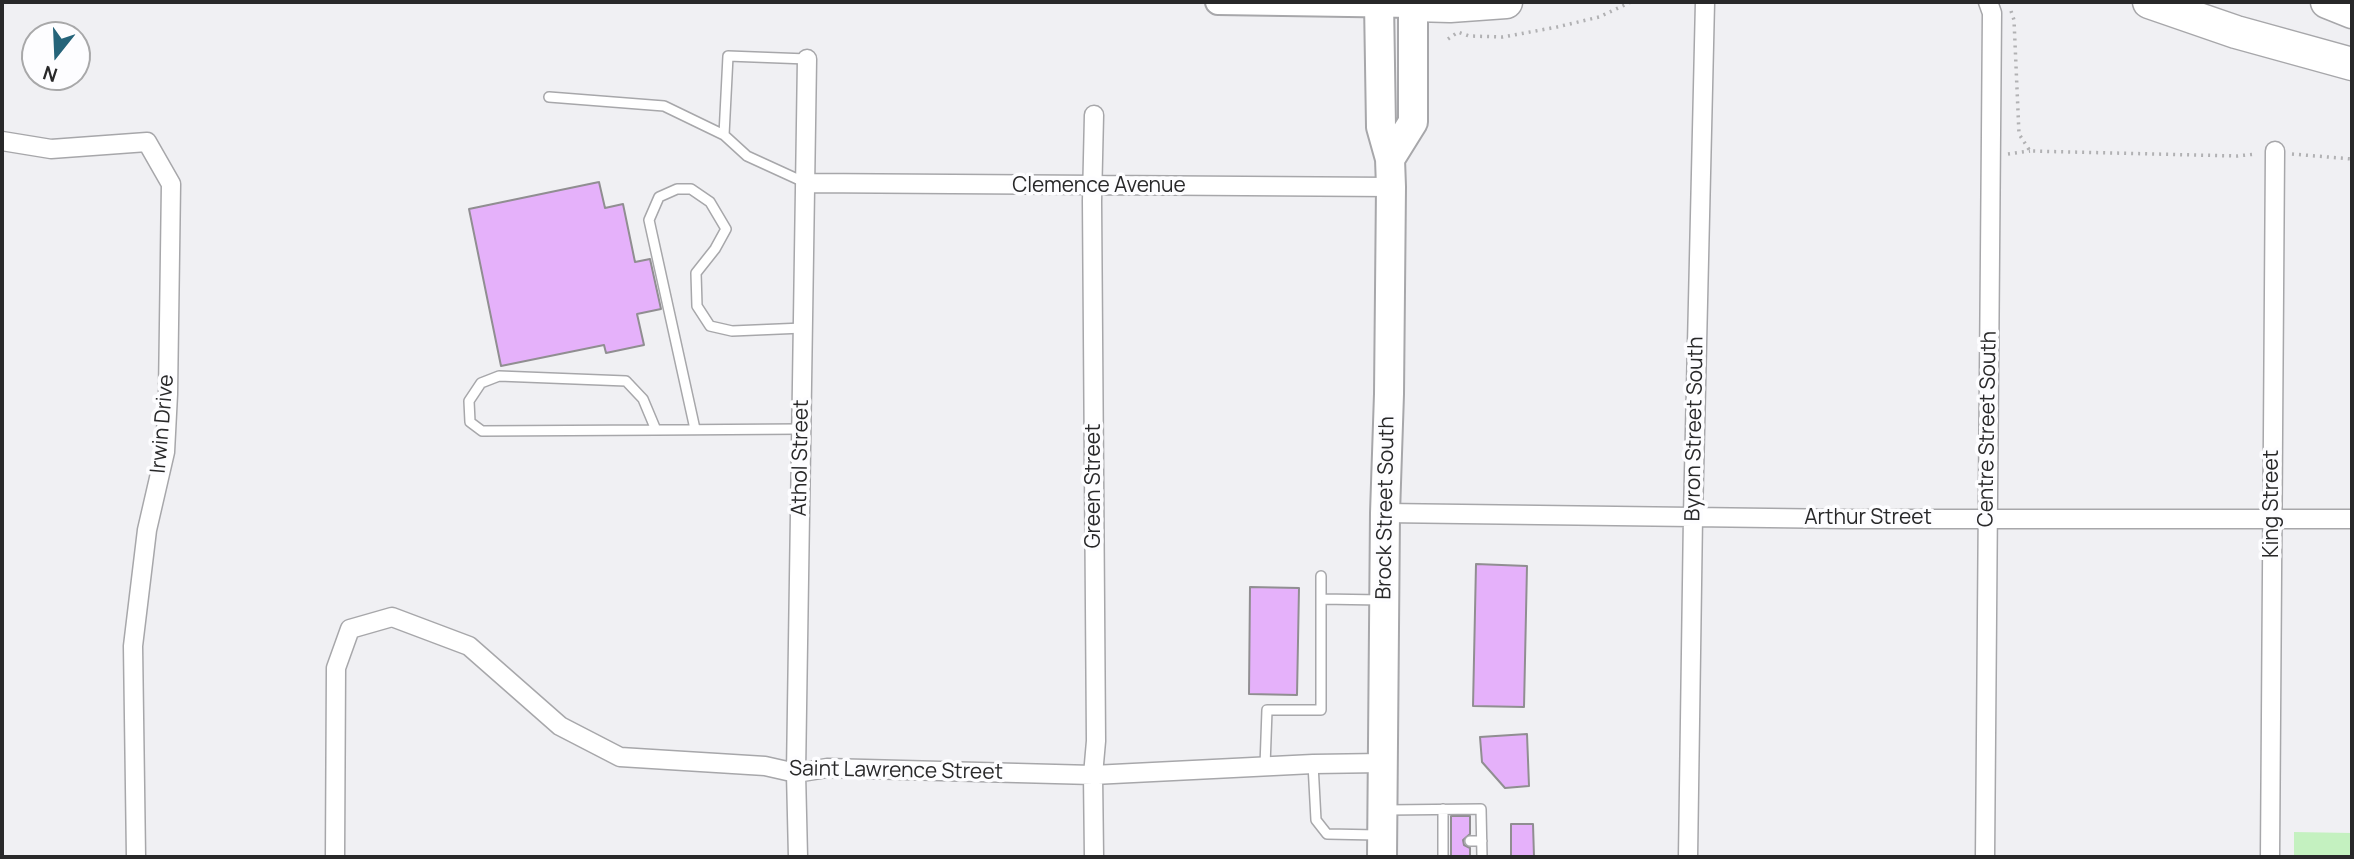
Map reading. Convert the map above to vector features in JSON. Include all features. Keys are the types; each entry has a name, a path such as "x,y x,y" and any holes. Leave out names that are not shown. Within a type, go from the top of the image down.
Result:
{"highway":[{"path":"1413,3 1450,6 1506,2"},
{"path":"2149,2 2236,32 2352,64"},
{"path":"2327,2 2352,12"}],"main road":[{"path":"1218,2 1413,3 1413,122 1390,159"},
{"name":"Brock Street South","path":"1379,3 1381,127 1390,159 1391,187 1382,834"}],"street":[{"name":"Byron Street South","path":"1688,857 1705,2"},
{"name":"Centre Street South","path":"1985,857 1992,13 1988,2"},
{"name":"Athol Street","path":"798,857 796,773 807,59"},
{"name":"Green Street","path":"1094,114 1094,857"},
{"name":"Irwin Drive","path":"2,141 51,149 147,142 172,184 165,452 146,530 133,646 136,857"},
{"name":"King Street","path":"2270,857 2275,151"},
{"name":"Clemence Avenue","path":"806,183 1391,187"},
{"name":"Arthur Street","path":"1385,513 1846,519 2352,519"},
{"name":"Saint Lawrence Street","path":"335,857 336,668 350,629 392,617 469,646 560,726 620,757 765,766 796,773 827,768 1093,775 1382,763"}],"lane":[{"path":"724,135 728,56 807,59"},
{"path":"549,97 664,106 724,135 747,156 806,183"},
{"path":"695,429 649,220 659,197 677,189 691,189 710,202 726,229 715,249 695,273 697,306 710,326 732,331 803,328"},
{"path":"656,430 643,399 626,381 499,376 481,383 469,401 470,422 482,431 656,430 695,429 801,429"},
{"path":"1265,766 1268,710 1321,710 1321,576"},
{"path":"1321,599 1384,600"},
{"path":"1313,764 1316,820 1327,834 1382,834 1443,809 1481,809 1482,857"},
{"path":"1443,809 1447,840 1444,857"},
{"path":"1470,841 1482,841"}],"path":[{"path":"1448,39 1458,32 1469,36 1503,37 1557,27 1599,17 1632,2"},
{"path":"2007,2 2014,20 2019,134 2030,151 2237,156 2275,151 2352,159"}],"green space":[{"path":"2294,832 2352,833 2352,857 2294,857"}],"building":[{"path":"599,182 605,208 623,204 635,262 650,259 661,309 637,314 644,345 606,353 604,345 501,366 469,209"},
{"path":"1476,564 1527,566 1524,707 1473,706"},
{"path":"1250,587 1299,588 1297,695 1249,694"},
{"path":"1527,734 1529,786 1505,788 1482,762 1480,737"},
{"path":"1451,816 1470,816 1470,834 1463,840 1464,845 1470,848 1470,857 1451,857"},
{"path":"1511,824 1533,824 1534,857 1511,857"}]}
